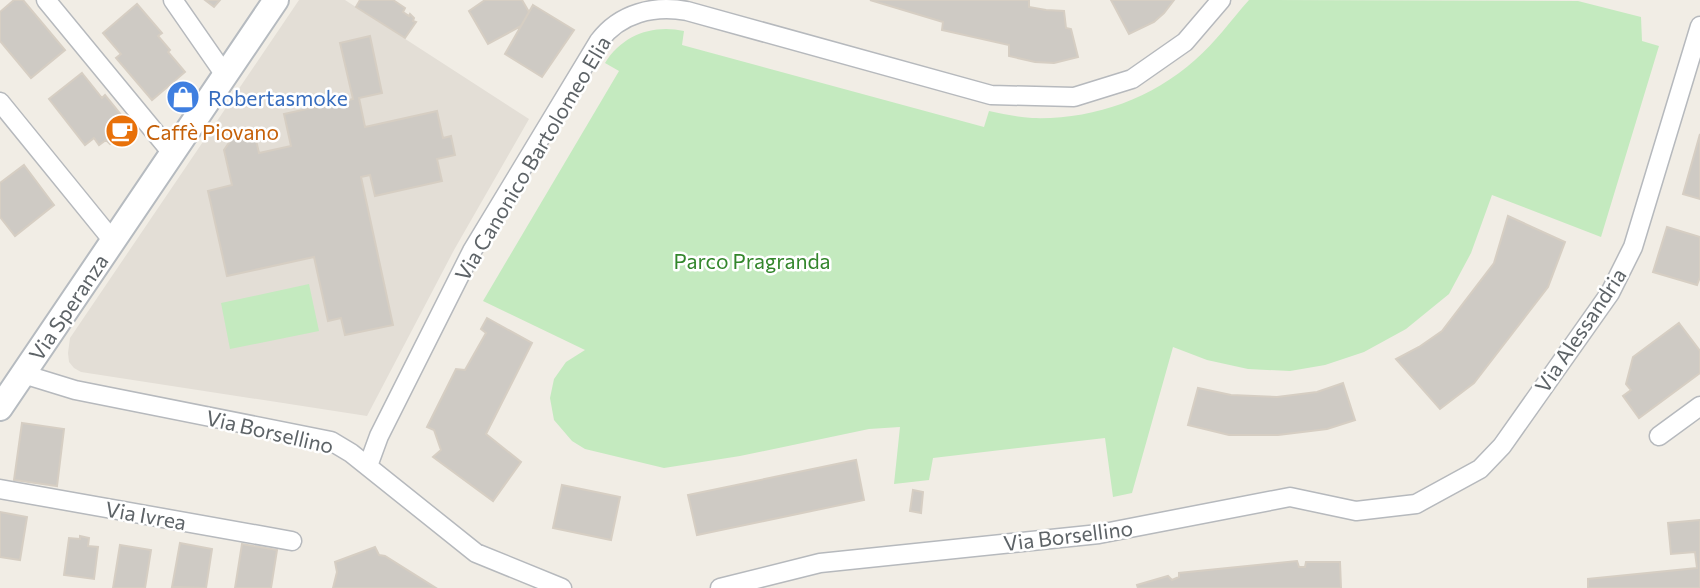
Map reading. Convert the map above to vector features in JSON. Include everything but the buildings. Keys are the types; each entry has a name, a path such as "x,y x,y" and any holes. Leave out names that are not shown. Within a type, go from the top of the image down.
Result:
{"street":[{"path":"46,0 172,153"},
{"path":"173,0 225,75"},
{"name":"Via Speranza","path":"0,408 276,0"},
{"name":"Via Canonico Bartolomeo Elia","path":"368,466 379,436 472,251 599,41 636,7 687,11 991,95 1074,97 1132,79 1185,42 1221,0"},
{"name":"Via Alessandria","path":"1416,504 1480,469 1502,446 1610,293 1633,247 1700,26"},
{"name":"Via Speranza","path":"0,102 113,241"},
{"name":"Via Borsellino","path":"23,374 75,390 331,441 368,466 476,553 562,588"},
{"path":"1659,436 1700,405"},
{"name":"Via Ivrea","path":"0,489 292,541"},
{"name":"Via Borsellino","path":"720,588 820,562 1098,534 1290,497 1356,510 1416,504"}],"shaded area":[{"path":"299,0 345,0 529,119 454,250 367,416 81,372 74,368 69,362 70,338"}],"green space":[{"name":"Parco Pragranda","path":"1249,0 1578,1 1641,17 1642,41 1659,46 1601,237 1492,195 1471,253 1449,294 1406,329 1364,352 1325,365 1290,371 1248,369 1207,360 1173,347 1132,493 1113,497 1105,438 933,458 929,480 894,484 900,427 869,429 740,456 664,468 585,449 572,441 554,420 550,398 554,379 566,362 585,350 483,301 619,71 605,63 620,45 639,34 661,29 684,31 682,45 984,127 989,111 1027,118 1054,118 1098,111 1139,96 1159,86 1195,60"},
{"path":"309,284 319,331 230,349 221,303"}],"place":[{"name":"Robertasmoke","path":"183,97"},
{"name":"Caffè Piovano","path":"122,131"}]}
